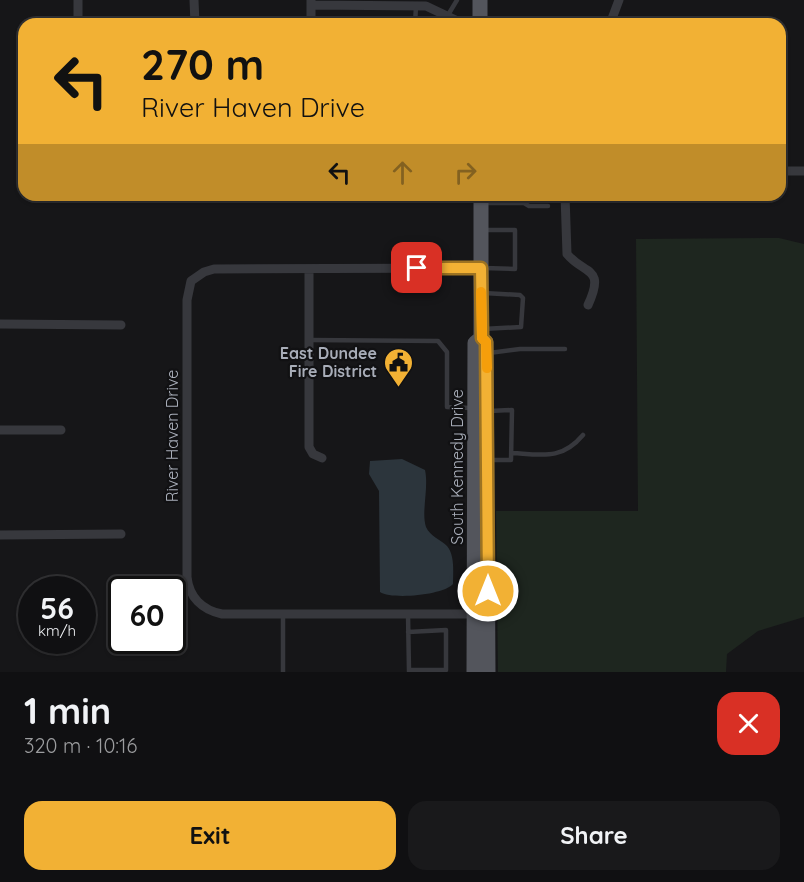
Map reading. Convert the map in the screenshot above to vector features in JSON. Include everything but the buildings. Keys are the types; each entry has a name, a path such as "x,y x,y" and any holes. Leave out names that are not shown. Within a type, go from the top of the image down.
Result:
{"main road":[{"path":"480,0 480,18"},
{"name":"South Kennedy Drive","path":"474,672 483,340 481,201"},
{"name":"South Kennedy Drive","path":"481,410 488,460 488,672"}],"street":[{"path":"78,0 78,18"},
{"path":"194,0 195,18"},
{"path":"612,18 619,0"},
{"path":"311,18 311,2 429,7 453,18"},
{"path":"786,171 804,171"},
{"path":"565,201 567,254 585,266 595,281 595,291 588,304"},
{"name":"River Haven Drive","path":"474,614 218,613 199,603 188,584 187,292 193,279 209,270 481,268"},
{"path":"309,269 309,447 313,454 322,458"},
{"path":"0,324 121,325"},
{"path":"0,430 61,430"},
{"path":"0,535 121,534"}],"lane":[{"path":"448,15 457,0"},
{"path":"415,18 416,6"},
{"path":"490,201 500,203 515,201"},
{"path":"526,201 529,206 548,206"},
{"path":"481,230 515,230 514,269 481,268"},
{"path":"481,292 520,295 523,298 521,327 483,340"},
{"path":"309,340 438,341 447,352 447,407 512,410 513,453 511,460 488,460"},
{"path":"483,340 520,349 565,349"},
{"path":"513,453 550,455 566,452 584,435"},
{"path":"283,614 283,672"},
{"path":"408,614 408,632 409,671 446,671 446,630 408,632"}],"shaded area":[{"path":"779,238 804,244 804,617 758,631 727,654 726,672 498,672 496,511 638,511 636,239"},
{"path":"402,459 425,470 426,527 450,550 453,584 439,591 395,596 380,592 379,491 369,474 370,461"}],"slow traffic":[{"path":"481,292 482,338 486,342 487,368"}],"place":[{"name":"East Dundee Fire District","path":"398,388"}],"route":[{"path":"417,268 481,268 482,338 486,342 488,407 488,591"}]}
